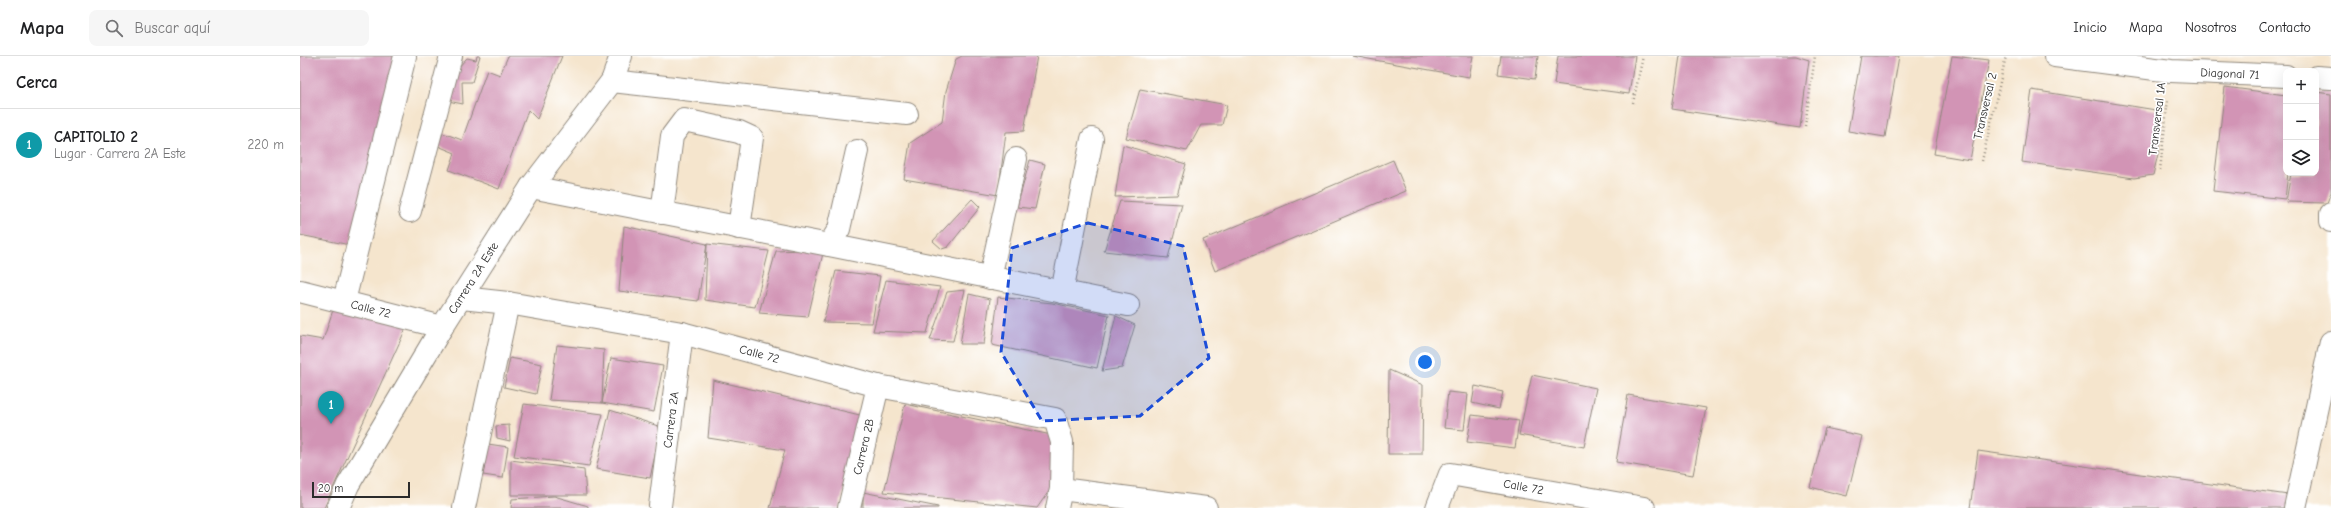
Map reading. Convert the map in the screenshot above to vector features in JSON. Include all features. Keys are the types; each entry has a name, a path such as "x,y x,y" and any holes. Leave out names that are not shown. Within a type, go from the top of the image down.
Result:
{"street":[{"path":"344,301 405,56"},
{"path":"410,212 451,56"},
{"name":"Carrera 2A Este","path":"338,508 348,485 442,327 462,298 531,187 612,81 622,56"},
{"name":"Diagonal 71","path":"2055,56 2171,71 2283,76"},
{"path":"2319,77 2331,78"},
{"path":"612,81 907,114"},
{"path":"662,213 672,136 684,120 740,132 752,138 739,228"},
{"path":"1062,292 1092,139"},
{"path":"829,246 839,230 857,151"},
{"path":"990,278 1016,159"},
{"path":"531,187 1128,305"},
{"path":"2331,214 2331,221"},
{"name":"Calle 72","path":"300,291 442,327"},
{"name":"Calle 72","path":"462,298 508,303 682,333 878,386 1055,419 1062,442 1059,498"},
{"path":"464,508 508,303"},
{"name":"Carrera 2A","path":"660,506 682,333"},
{"path":"2295,508 2331,342"},
{"name":"Carrera 2B","path":"849,508 878,386"},
{"name":"Calle 72","path":"1437,508 1450,474 1642,508"},
{"path":"1059,498 1206,508"}],"path":[{"path":"1633,103 1643,56"},
{"path":"1805,126 1815,56"},
{"name":"Transversal 2","path":"1982,161 2006,56"},
{"name":"Transversal 1A","path":"2160,170 2171,71"}],"highlighted area":[{"path":"1088,223 1183,246 1209,358 1140,416 1042,421 1001,352 1012,248"}],"building":[{"path":"300,56 397,56 350,245 300,235"},
{"path":"477,56 480,56 472,82 462,82 463,104 448,101 455,71 467,58 476,60"},
{"path":"508,56 562,56 537,119 528,110 499,189 449,170 455,153 438,146 443,133 462,140 487,70 500,75"},
{"path":"962,56 1037,56 1024,131 1006,132 998,195 904,179 910,143 942,122 946,91 956,59"},
{"path":"1352,56 1473,56 1469,77"},
{"path":"1501,56 1538,56 1535,79 1498,74"},
{"path":"1558,56 1635,56 1629,94 1554,84"},
{"path":"1680,56 1796,56 1809,60 1800,128 1672,109"},
{"path":"1861,56 1899,56 1885,137 1848,131"},
{"path":"1952,56 1989,60 1970,160 1934,154"},
{"path":"2225,87 2283,95 2283,176 2288,176 2285,199 2213,191"},
{"path":"1140,89 1227,105 1222,125 1201,125 1187,151 1126,138"},
{"path":"2032,90 2162,111 2159,150 2153,175 2134,178 2022,162"},
{"path":"2319,92 2331,94 2331,192 2327,203 2286,202 2290,176 2319,176"},
{"path":"1123,145 1186,164 1177,195 1115,197"},
{"path":"1030,160 1045,164 1035,209 1017,207"},
{"path":"1393,160 1406,191 1215,271 1203,240"},
{"path":"972,199 980,207 948,247 942,249 933,241"},
{"path":"1120,201 1182,204 1168,258 1104,251"},
{"path":"624,226 707,244 698,301 619,291"},
{"path":"707,244 769,251 755,307 705,300"},
{"path":"824,249 808,317 759,313 776,251"},
{"path":"836,271 880,276 872,323 823,322"},
{"path":"886,280 940,287 927,333 873,331"},
{"path":"965,290 953,341 930,340 947,292"},
{"path":"969,294 990,299 984,344 960,344"},
{"path":"998,297 1052,303 1109,315 1097,368 992,345"},
{"path":"334,307 407,326 324,508 300,508 300,336 323,340"},
{"path":"1116,316 1135,325 1122,368 1102,371"},
{"path":"557,345 604,350 602,403 549,400"},
{"path":"510,358 542,364 536,394 504,387"},
{"path":"611,358 663,366 654,412 602,403"},
{"path":"1389,370 1423,385 1422,454 1388,454"},
{"path":"1532,375 1596,388 1584,447 1519,435"},
{"path":"713,380 864,416 839,508 770,508 785,450 708,438"},
{"path":"1475,386 1503,392 1499,409 1472,403"},
{"path":"1448,392 1468,394 1464,430 1444,428"},
{"path":"1628,395 1706,408 1693,475 1616,462"},
{"path":"524,404 603,414 589,466 514,456"},
{"path":"905,404 1056,436 1054,484 1037,508 884,492"},
{"path":"610,410 661,427 650,478 596,469"},
{"path":"1472,415 1519,421 1515,448 1467,442"},
{"path":"509,425 510,441 497,438 496,426"},
{"path":"1825,428 1862,436 1847,496 1810,487"},
{"path":"488,444 508,447 503,478 483,475"},
{"path":"1978,451 2288,495 2286,508 1970,508"},
{"path":"511,460 584,470 586,495 511,495"},
{"path":"863,492 938,507 938,508 863,508"},
{"path":"554,496 588,506 588,508 511,508 512,499"}],"place":[{"name":"CAPITOLIO 2","path":"331,424"}]}
